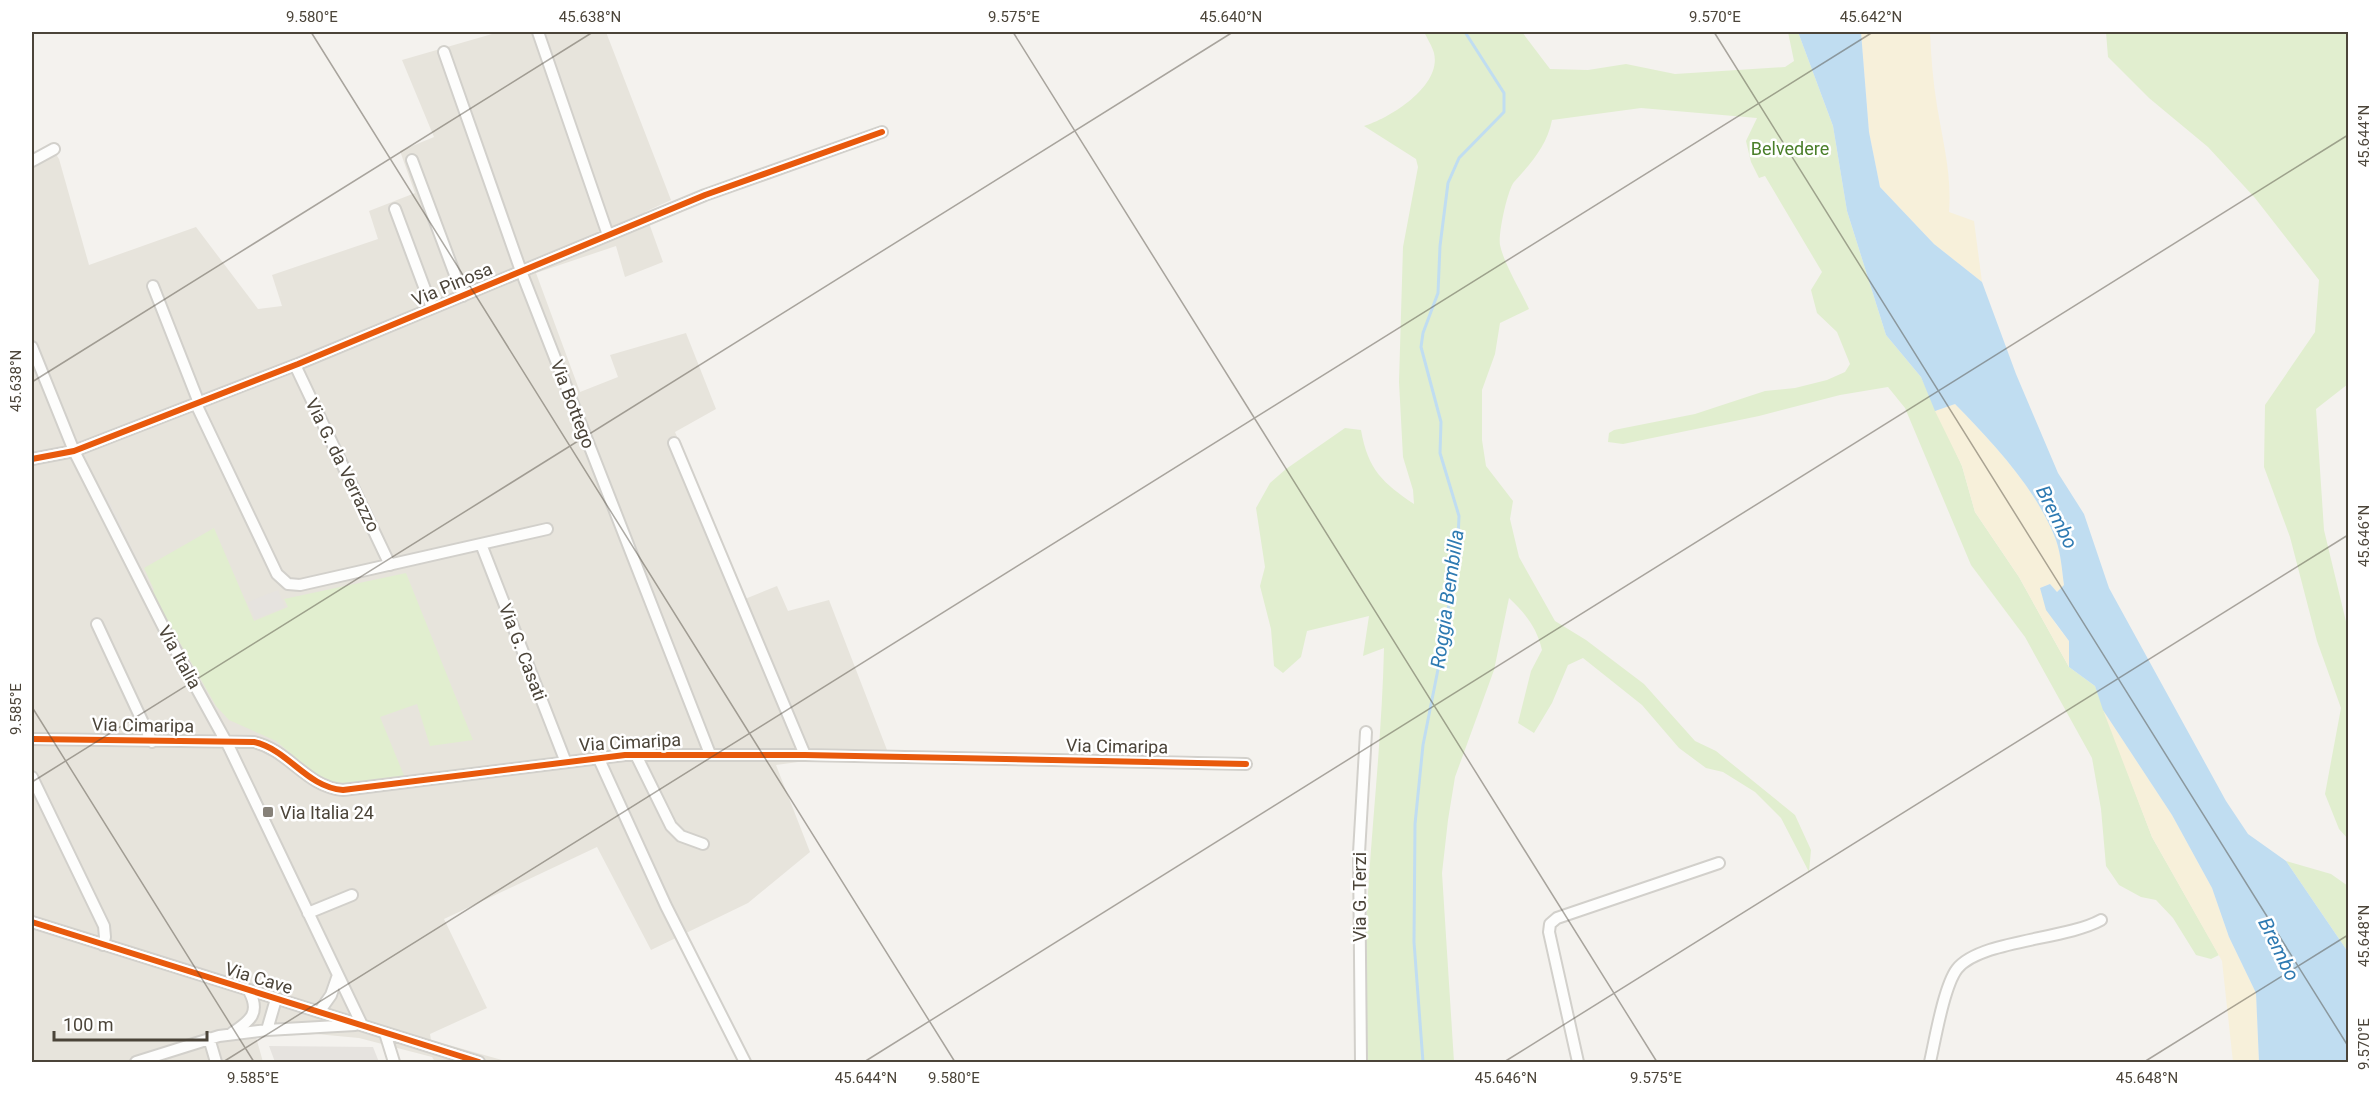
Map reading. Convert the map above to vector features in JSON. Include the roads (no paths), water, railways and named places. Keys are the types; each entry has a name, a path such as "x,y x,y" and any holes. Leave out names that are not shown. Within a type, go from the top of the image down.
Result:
{"street":[{"path":"538,32 608,235"},
{"name":"Via Bottego","path":"444,52 521,271 710,754"},
{"name":"Via Pinosa","path":"32,459 74,451 295,365 712,193 882,132"},
{"path":"32,161 54,149"},
{"path":"412,160 463,296"},
{"path":"395,208 432,308"},
{"path":"153,286 197,403 244,506 284,582 300,585 547,529"},
{"name":"Via Italia","path":"32,347 74,451 170,640 226,741 360,1025"},
{"name":"Via G. da Verrazzo","path":"295,365 390,565"},
{"path":"674,443 805,755"},
{"name":"Via G. Casati","path":"481,544 565,760"},
{"path":"97,624 153,742"},
{"name":"Via G. Terzi","path":"1361,1062 1359,854 1365,732"},
{"name":"Via Cimaripa","path":"32,739 153,742 249,741 271,747 288,758 317,783 339,789 565,760 636,755 805,755 1246,764"},
{"path":"636,755 671,826 681,836 704,844"},
{"path":"598,757 666,906 745,1062"},
{"path":"32,777 104,926 103,945"},
{"path":"1578,1062 1549,932 1550,924 1557,918 1719,863"},
{"path":"308,913 352,895"},
{"path":"1930,1062 1950,987 1962,965 1988,952 2080,930 2101,920"},
{"name":"Via Cave","path":"32,922 479,1062"},
{"path":"319,1012 331,995 338,975"},
{"path":"231,1034 249,1022 255,1012 255,1003 249,991"},
{"path":"267,1030 276,999"},
{"path":"135,1062 158,1059 209,1038 231,1034 360,1025"},
{"path":"385,1033 394,1062"},
{"path":"209,1038 216,1062"}],"water":[{"name":"Brembo","path":"1798,32 1861,32 1869,132 1880,187 1934,244 1982,282 2016,374 2058,473 2084,514 2109,588 2226,801 2248,834 2286,861 2348,952 2348,1062 2259,1062 2256,993 2229,937 2212,888 2172,815 2103,710 2095,686 2069,667 2069,641 2046,610 2040,588 2050,584 2057,592 2064,585 2058,545 2047,521 2037,502 2012,467 1955,404 1935,411 1921,377 1886,335 1847,211 1833,126"}],"waterway":[{"name":"Roggia Bembilla","path":"1423,1062 1414,942 1415,824 1423,745 1444,639 1459,516 1440,453 1441,422 1421,347 1423,333 1438,293 1440,246 1448,183 1459,158 1504,112 1504,93 1465,32"}],"place":[{"name":"Via Italia 24","path":"268,812"}],"park label":[{"name":"Belvedere","path":"1790,148"}]}
